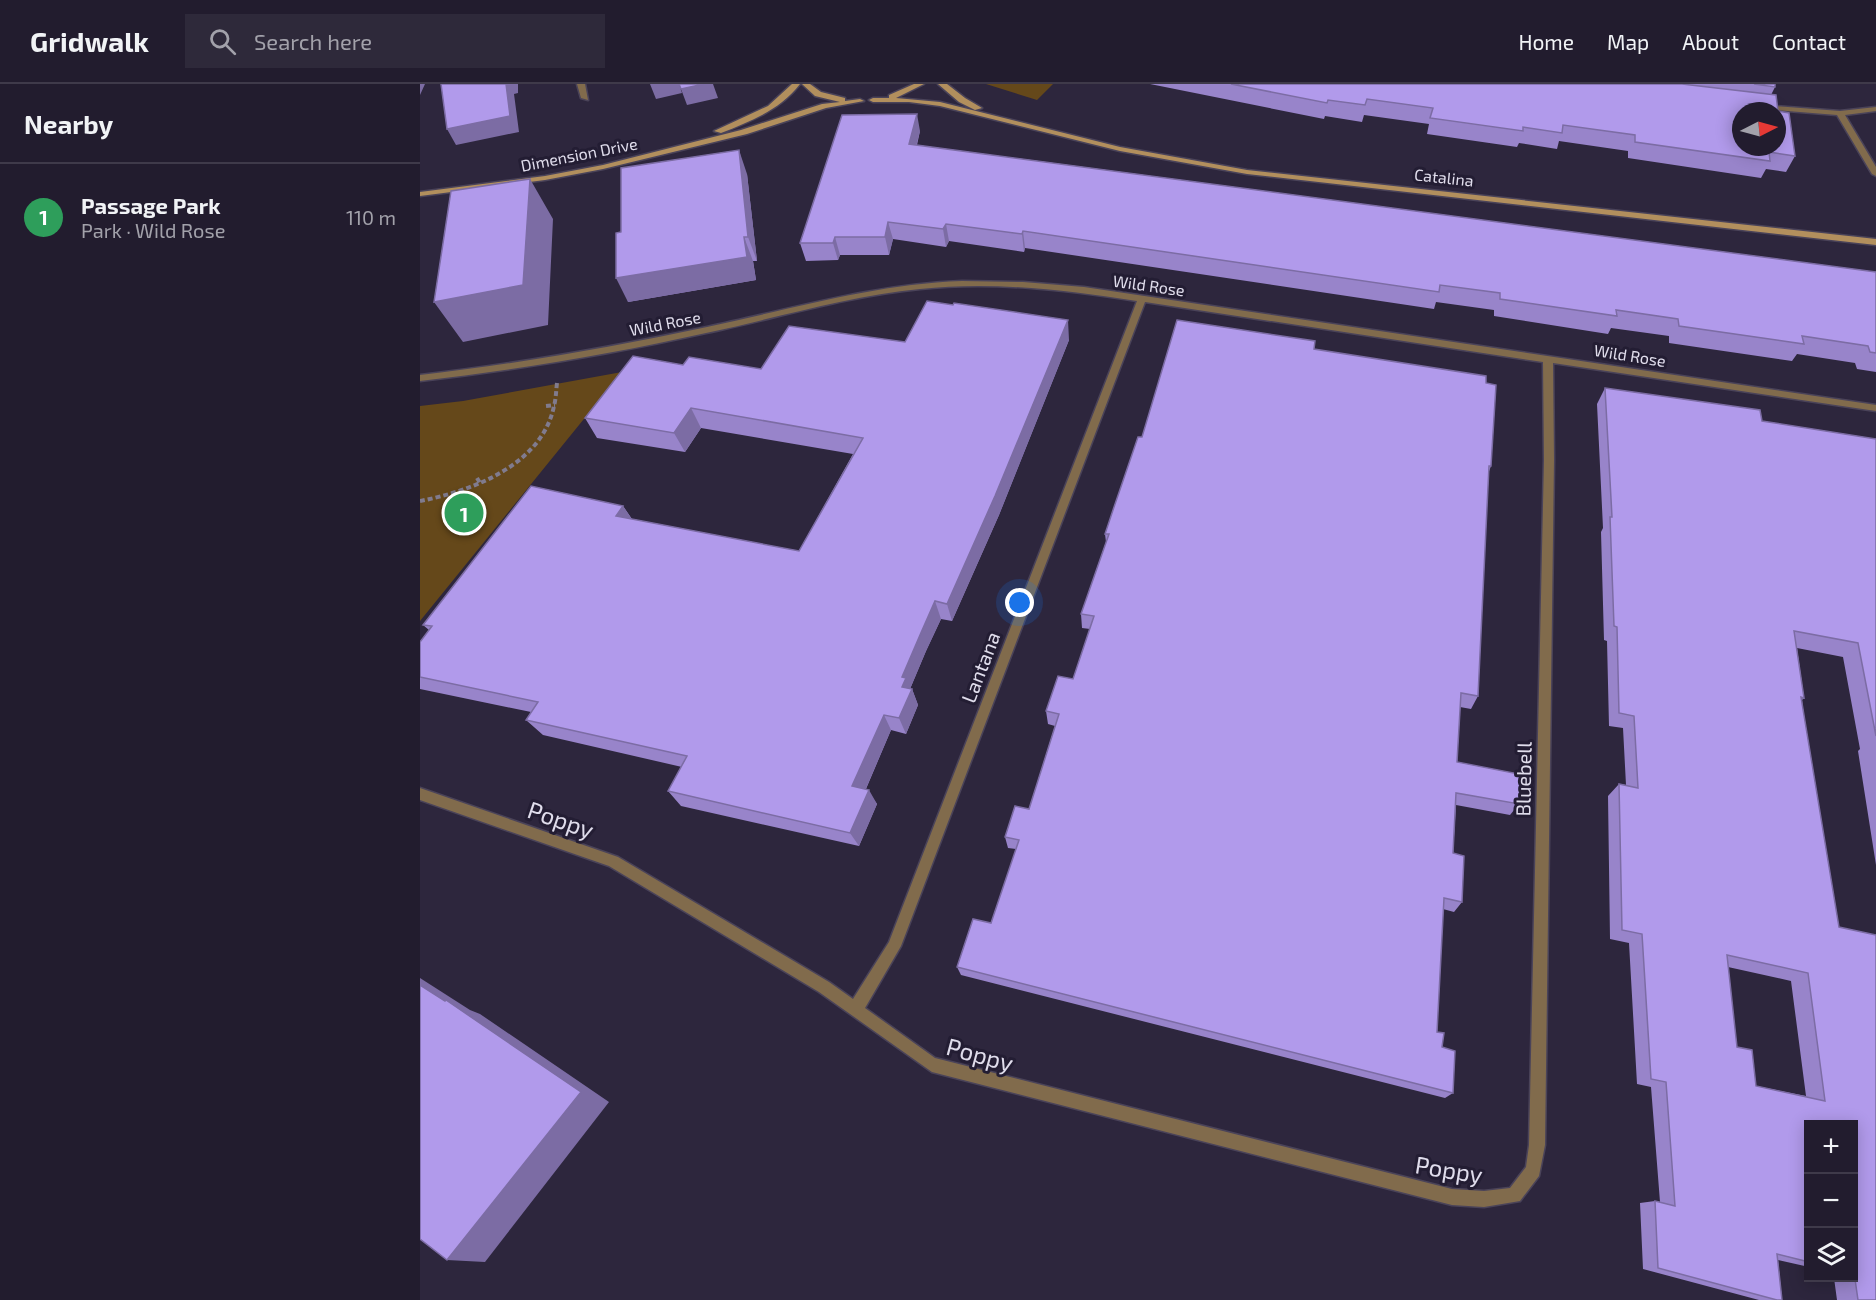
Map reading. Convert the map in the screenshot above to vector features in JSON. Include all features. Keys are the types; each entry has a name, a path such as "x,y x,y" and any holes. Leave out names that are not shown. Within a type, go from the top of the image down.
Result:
{"street":[{"path":"581,84 585,98"},
{"name":"Dimension Drive","path":"672,149 765,112 785,97 796,84"},
{"path":"806,84 827,97 860,101 896,96 920,84"},
{"name":"Catalina","path":"942,84 962,100 1012,122"},
{"name":"Catalina","path":"873,100 925,101 1120,149 1247,172 1876,242"},
{"name":"Dimension Drive","path":"420,194 545,178 603,167 744,132 809,110 860,101"},
{"path":"1786,108 1840,112 1876,109"},
{"path":"1840,112 1876,174"},
{"name":"Wild Rose","path":"420,378 558,358 747,322 838,299 921,286 1002,283 1084,290 1876,408"},
{"name":"Lantana","path":"855,1010 894,946 1142,299"},
{"name":"Bluebell","path":"1514,1195 1533,1170 1537,1145 1549,460 1548,358"},
{"name":"Poppy","path":"420,794 613,861 824,987 932,1065 1452,1197 1484,1199 1514,1195"}],"path":[{"path":"420,501 448,495 480,483 508,467 530,449 548,426 555,405 558,358"},
{"path":"546,406 555,405"},
{"path":"523,447 530,449"},
{"path":"477,478 480,483"}],"shaded area":[{"path":"986,84 1053,84 1037,100"},
{"path":"622,372 420,621 420,406 463,401"}],"building":[{"path":"441,84 506,84 510,116 447,129"},
{"path":"679,84 704,84 681,89"},
{"path":"1231,84 1682,84 1776,95 1777,102 1732,102 1732,156 1635,142 1635,135 1563,125 1562,133 1523,127 1523,131 1430,118 1433,108 1367,99 1365,105 1328,100 1327,103"},
{"path":"1754,84 1775,84 1775,87"},
{"path":"1786,112 1789,113 1795,156 1786,155"},
{"path":"917,114 909,144 1876,272 1876,353 1870,352 1868,346 1802,336 1804,344 1679,326 1678,319 1616,310 1617,316 1500,299 1500,293 1440,285 1439,292 1023,231 1022,234 946,224 943,229 888,222 885,237 835,237 833,243 800,243 842,115"},
{"path":"739,150 748,237 744,237 747,257 616,278 616,233 621,232 621,168"},
{"path":"1734,156 1769,156 1770,161"},
{"path":"530,179 523,285 434,302 451,191"},
{"path":"927,301 1068,320 995,496 947,604 935,601 902,677 906,678 902,687 912,689 899,718 884,715 852,786 869,790 850,833 668,791 687,756 526,720 538,702 420,677 420,642 432,626 423,625 531,486 623,506 616,516 799,551 863,438 691,408 674,433 585,418 633,356 683,365 689,357 761,369 789,326 905,342"},
{"path":"1177,320 1315,341 1314,349 1486,376 1486,383 1496,385 1491,466 1489,466 1478,696 1461,693 1457,762 1524,775 1519,804 1456,793 1453,853 1464,856 1462,902 1444,898 1437,1032 1444,1033 1442,1047 1455,1051 1453,1093 957,967 973,919 991,923 1019,840 1005,837 1015,806 1029,809 1059,714 1046,711 1058,676 1073,679 1094,616 1081,614 1109,534 1105,534 1138,437 1142,437"},
{"path":"1605,388 1760,410 1762,421 1876,439 1876,736 1858,643 1794,631 1804,698 1801,697 1839,927 1876,935 1876,1300 1858,1300 1855,1282 1858,1282 1858,1120 1804,1120 1804,1261 1777,1254 1782,1300 1658,1268 1655,1201 1675,1206 1666,1082 1651,1079 1642,934 1622,930 1619,784 1638,788 1634,716 1619,713 1617,627 1614,626 1610,517 1612,517","holes":["1727,955 1808,973 1825,1101 1756,1086 1752,1050 1737,1047"]},
{"path":"420,985 446,1000 581,1092 447,1260 420,1239"}],"place":[{"name":"Passage Park","path":"464,513"}]}
